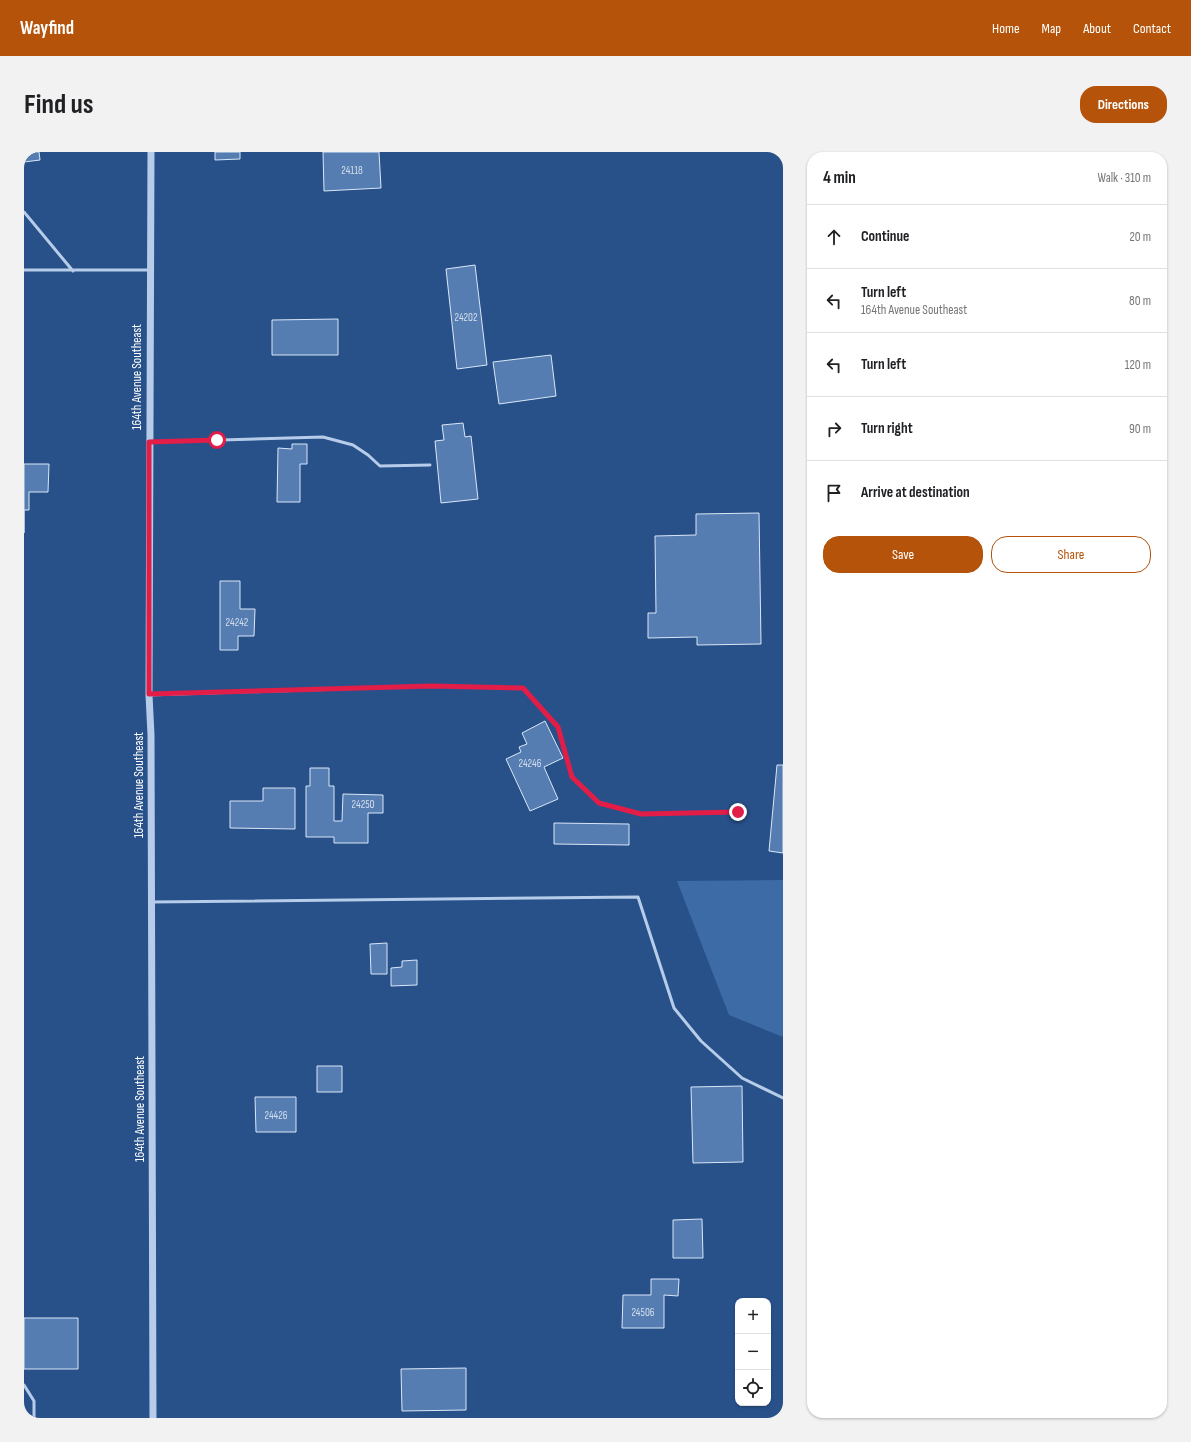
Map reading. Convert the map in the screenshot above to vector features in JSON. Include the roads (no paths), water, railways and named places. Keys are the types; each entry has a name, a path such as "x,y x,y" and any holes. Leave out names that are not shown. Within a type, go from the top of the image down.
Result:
{"street":[{"name":"164th Avenue Southeast","path":"151,152 149,694 151,735 153,1418"}],"lane":[{"path":"24,212 73,271"},
{"path":"24,270 150,270"},
{"path":"149,442 324,437 353,445 368,455 380,466 430,465"},
{"path":"149,694 432,686 523,688 558,727 572,777 599,803 641,814 738,812"},
{"path":"151,902 638,897 674,1008 701,1041 742,1078 783,1098"},
{"path":"24,1385 34,1401 34,1418"}]}
